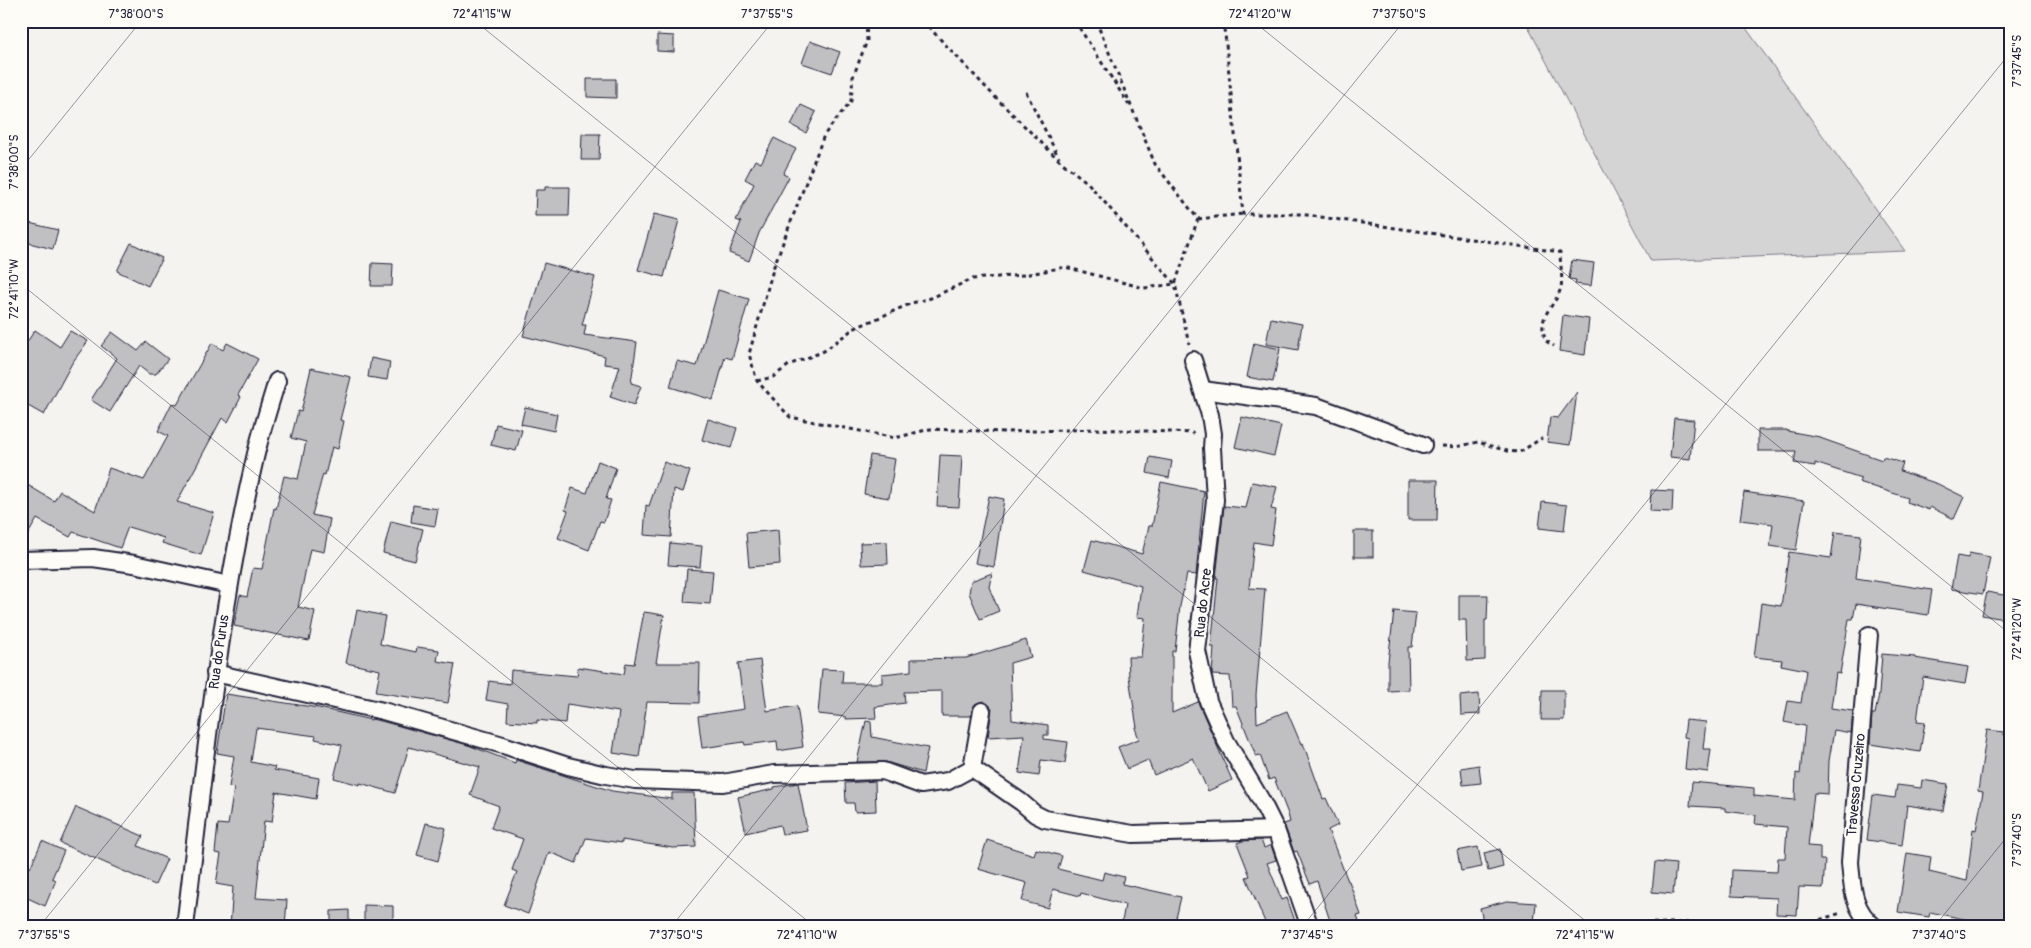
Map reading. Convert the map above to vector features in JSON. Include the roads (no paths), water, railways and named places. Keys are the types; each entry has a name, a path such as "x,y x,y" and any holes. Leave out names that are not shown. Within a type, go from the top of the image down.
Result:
{"street":[{"name":"Rua do Acre","path":"1193,360 1203,390 1212,434 1215,500 1198,651 1208,701 1226,741 1261,800 1276,830 1310,927"},
{"name":"Rua do Purus","path":"185,927 215,672 229,585 255,456 277,381"},
{"path":"1203,390 1316,406 1422,445"},
{"path":"21,560 94,558 134,564 229,585"},
{"name":"Travessa Cruzeiro","path":"1869,635 1850,862 1853,894 1862,915 1875,927"},
{"path":"215,672 384,711 503,745 568,766 606,776 635,780 723,783 774,774 883,771 921,785 948,781 972,768"},
{"path":"972,768 982,711"},
{"path":"972,768 1035,814 1045,819 1133,834 1276,830"}]}
